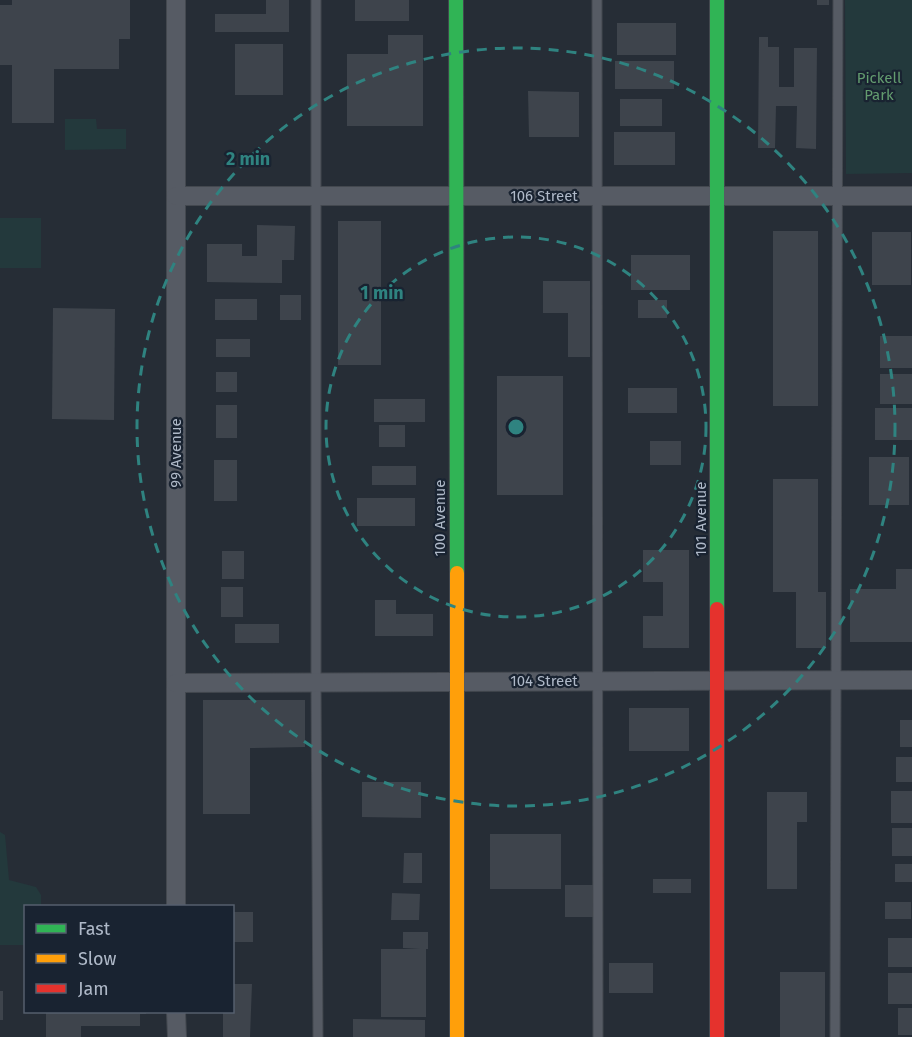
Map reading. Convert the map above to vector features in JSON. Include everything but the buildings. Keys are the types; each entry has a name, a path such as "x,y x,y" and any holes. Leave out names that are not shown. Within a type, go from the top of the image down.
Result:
{"main road":[{"name":"100 Avenue","path":"456,0 457,1037"},
{"name":"101 Avenue","path":"717,0 717,1037"}],"street":[{"name":"99 Avenue","path":"176,0 176,905"},
{"name":"106 Street","path":"176,196 912,196"},
{"name":"104 Street","path":"176,683 912,680"},
{"path":"176,1013 177,1037"}],"lane":[{"path":"316,0 318,1037"},
{"path":"597,0 598,1037"},
{"path":"835,1037 838,0"}],"green space":[{"name":"Pickell Park","path":"845,0 912,0 912,173 846,174"},
{"path":"65,119 96,119 97,129 126,129 126,149 65,150"},
{"path":"0,218 41,218 41,268 0,268"},
{"path":"0,832 5,835 9,880 36,887 41,895 41,905 24,905 24,945 0,945"}],"traffic: fast":[{"path":"456,0 457,573"},
{"path":"717,0 717,609"}],"traffic: slow":[{"path":"457,573 457,1037"}],"traffic: jam":[{"path":"717,609 717,1037"}]}
